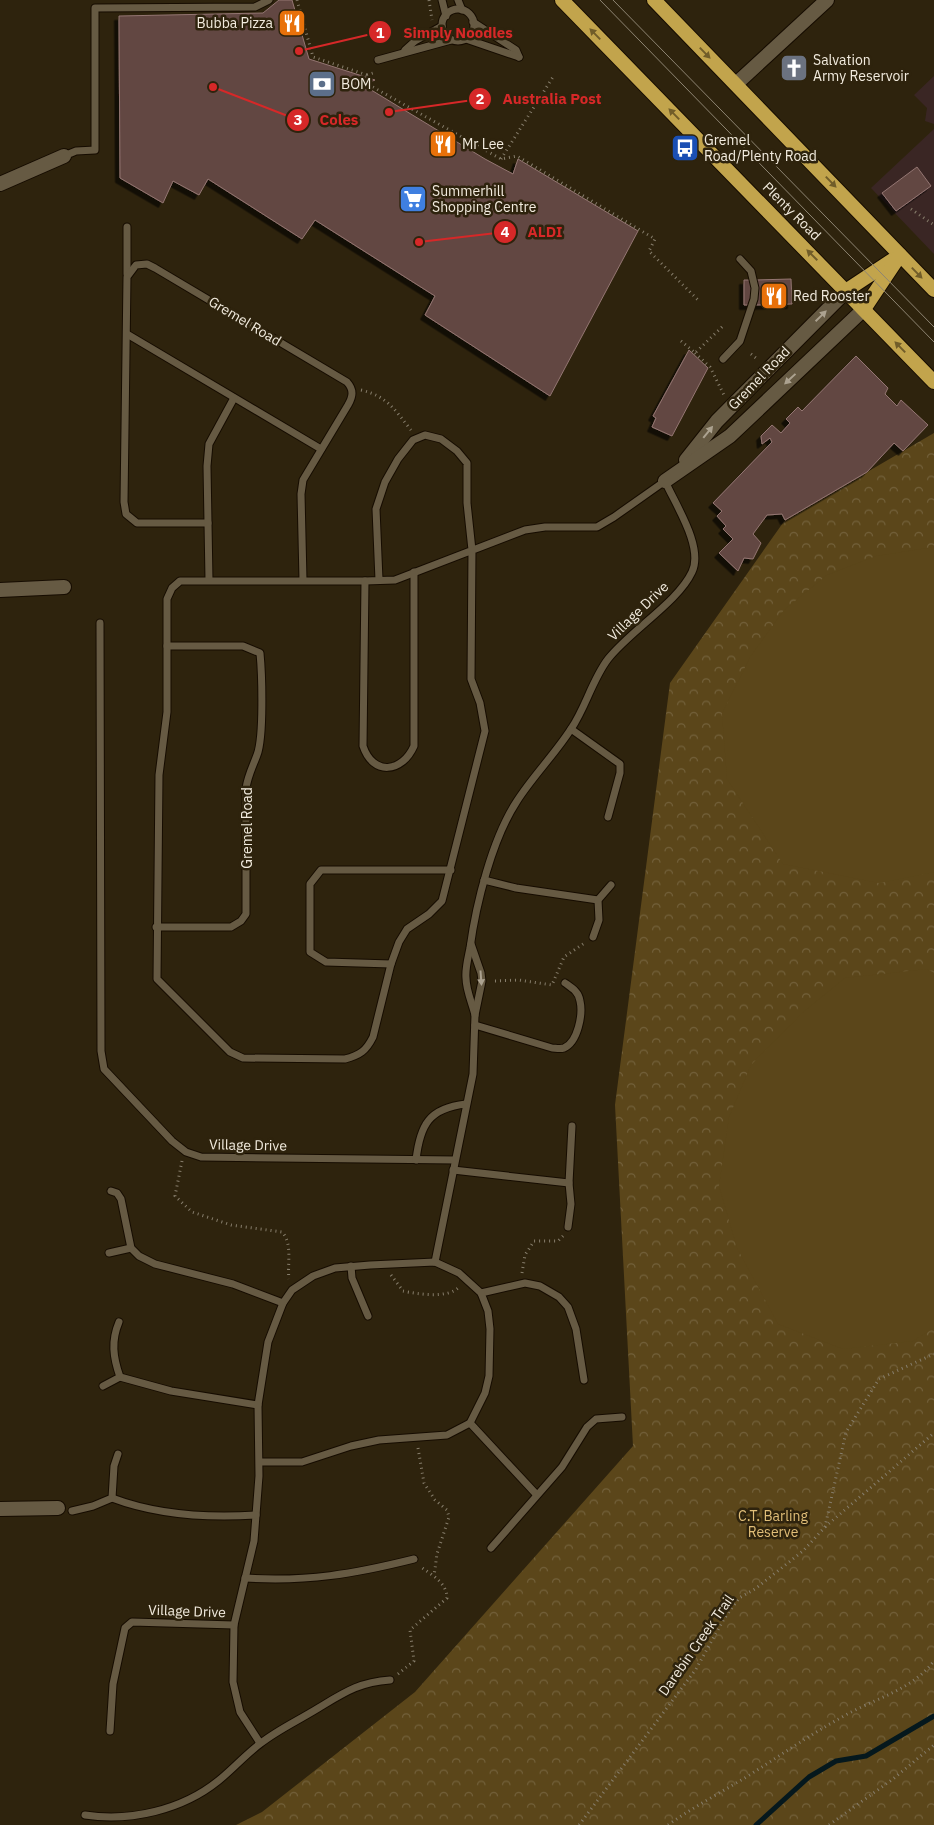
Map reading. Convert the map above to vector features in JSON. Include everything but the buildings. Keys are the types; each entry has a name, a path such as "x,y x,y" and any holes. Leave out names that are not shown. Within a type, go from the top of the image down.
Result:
{"highway":[{"name":"Plenty Road","path":"562,0 847,290 934,382"},
{"path":"654,0 934,290"},
{"path":"847,290 900,256"},
{"path":"864,309 900,256"}],"street":[{"path":"736,84 827,0"},
{"path":"0,184 64,156"},
{"name":"Gremel Road","path":"678,471 717,421 847,290"},
{"name":"Gremel Road","path":"665,481 730,436 864,309"},
{"path":"0,590 64,587"},
{"path":"0,1509 58,1508"}],"lane":[{"path":"64,156 76,151 95,150 95,8 254,6 269,0"},
{"path":"442,0 446,16"},
{"path":"458,0 462,10"},
{"path":"378,60 451,40 466,39 519,57 516,50 473,22 469,14 462,10 453,11 446,16 442,26 416,41 403,52"},
{"path":"466,39 472,32 473,22"},
{"path":"442,26 445,34 451,40"},
{"path":"127,227 124,502 126,514 137,523 208,523"},
{"path":"723,359 740,341 756,288 751,271 740,259"},
{"name":"Gremel Road","path":"127,277 136,265 147,264 347,382 352,388"},
{"path":"127,334 321,449"},
{"path":"303,580 301,494 303,480 348,405 352,396 352,388"},
{"path":"209,580 207,466 209,444 234,398"},
{"name":"Gremel Road","path":"418,438 425,435 441,439 457,451 467,463 467,503 472,550 471,679 480,703 486,731 451,870 442,901 429,914 407,929 399,942 391,964 373,1037 368,1047 360,1055 345,1059 243,1058 230,1052 157,979 156,927 159,775 167,712 167,598 172,588 180,581 395,580 414,572 472,550 525,530 546,527 597,526 614,518 665,481"},
{"path":"379,580 376,509 385,482 398,459 413,440 418,438"},
{"name":"Village Drive","path":"475,1015 465,977 472,924 484,880 516,802 571,729 608,659 632,633 669,602 692,572 695,559 694,546 665,481"},
{"path":"365,581 364,746 366,755 373,762 382,767 391,768 403,763 414,746 414,572"},
{"name":"Village Drive","path":"100,623 101,1051 104,1069 172,1141 186,1152 201,1158 455,1160"},
{"name":"Gremel Road","path":"156,927 231,927 241,921 246,914 246,788 249,770 258,754 260,738 260,654 243,646 167,646"},
{"path":"571,729 620,764 620,773 608,816"},
{"path":"391,964 326,962 310,952 310,884 314,876 321,870 451,870"},
{"path":"484,880 516,888 598,900"},
{"path":"592,937 598,929 598,900 610,885"},
{"name":"Village Drive","path":"260,1743 240,1712 233,1682 234,1625 254,1540 259,1462 258,1405 268,1342 283,1303 295,1288 313,1276 335,1268 351,1266 435,1262 473,1074 475,1015 482,981 470,943"},
{"path":"475,1026 552,1048 562,1048 569,1044 576,1032 580,1014 580,1000 575,990 565,983"},
{"path":"416,1160 422,1129 430,1116 453,1105 466,1104"},
{"path":"568,1227 571,1204 569,1183 572,1126"},
{"path":"453,1170 569,1183"},
{"path":"111,1191 117,1193 121,1199 130,1248 138,1256 155,1264 233,1284 283,1303"},
{"path":"109,1253 130,1248"},
{"path":"259,1462 302,1462 350,1446 379,1440 447,1435 470,1423 484,1393 489,1376 488,1310 481,1293 466,1279 435,1262"},
{"path":"351,1266 352,1278 368,1316"},
{"path":"481,1293 520,1284 540,1286 559,1297 568,1307 576,1329 584,1380"},
{"path":"119,1322 114,1333 113,1347 120,1377"},
{"path":"103,1386 120,1377 171,1391 258,1405"},
{"path":"491,1548 536,1494 562,1467 591,1423 602,1418 622,1417"},
{"path":"470,1423 536,1494"},
{"path":"112,1498 114,1466 118,1454"},
{"path":"72,1511 93,1506 112,1498 144,1507 180,1513 223,1517 256,1516"},
{"path":"246,1578 286,1581 339,1576 412,1559"},
{"name":"Village Drive","path":"110,1731 113,1684 125,1628 132,1622 234,1625"},
{"path":"85,1815 102,1818 127,1817 174,1806 217,1783 260,1743 348,1691 368,1681 390,1680"}],"path":[{"path":"297,0 313,57 367,74 376,72"},
{"path":"428,0 431,23"},
{"path":"367,74 371,86 501,159 517,156 657,238 649,251 700,302"},
{"path":"501,159 514,142 554,77"},
{"path":"911,209 934,225"},
{"path":"695,353 724,325"},
{"path":"681,340 710,367 718,386 732,406"},
{"path":"751,354 756,358"},
{"path":"352,388 377,394 393,408 418,438"},
{"path":"495,981 519,980 552,985 564,957 592,937"},
{"path":"186,1152 176,1191 179,1202 192,1212 223,1224 282,1232 287,1237 289,1279 295,1288"},
{"path":"520,1284 525,1255 530,1245 540,1240 558,1241 568,1227"},
{"path":"384,1264 396,1285 403,1291 412,1293 445,1294 456,1290 466,1279"},
{"path":"825,1527 846,1432 878,1379 934,1354"},
{"name":"Darebin Creek Trail","path":"579,1825 696,1669 724,1619 739,1598 755,1589 803,1551 825,1527 934,1433"},
{"path":"417,1437 424,1483 435,1500 447,1510 449,1517 437,1554 434,1576"},
{"path":"390,1680 414,1661 410,1630 447,1598 447,1592 434,1576 412,1559"},
{"path":"668,1825 698,1804 744,1778 845,1715 899,1692 934,1661"},
{"path":"830,1825 893,1779 934,1745"}],"shaded area":[{"path":"934,76 934,124 925,121 927,108 914,95"},
{"path":"934,129 934,254 871,188"}],"green space":[{"name":"C.T. Barling Reserve","path":"934,433 934,1825 236,1825 262,1812 415,1692 633,1446 615,1105 670,683 785,520"},
{"path":"934,547 934,872 879,883 783,864 727,779 722,714 750,657 784,610 827,575 876,556"},
{"path":"927,969 934,973 934,1328 913,1341 843,1349 778,1324 737,1248 719,1186 729,1117 751,1065 802,1013 845,978"}],"waterway":[{"path":"756,1825 809,1777 836,1761 866,1756 934,1716"}],"tram line":[{"path":"600,0 934,342"},
{"path":"613,0 934,327"}],"place":[{"name":"Bubba Pizza","path":"292,23"},
{"name":"Simply Noodles","path":"299,51"},
{"name":"Salvation Army Reservoir","path":"794,68"},
{"name":"BOM","path":"322,84"},
{"name":"Coles","path":"213,87"},
{"name":"Australia Post","path":"389,112"},
{"name":"Mr Lee","path":"443,144"},
{"name":"Gremel Road/Plenty Road","path":"685,148"},
{"name":"Summerhill Shopping Centre","path":"413,199"},
{"name":"ALDI","path":"419,242"},
{"name":"Red Rooster","path":"774,296"}]}
